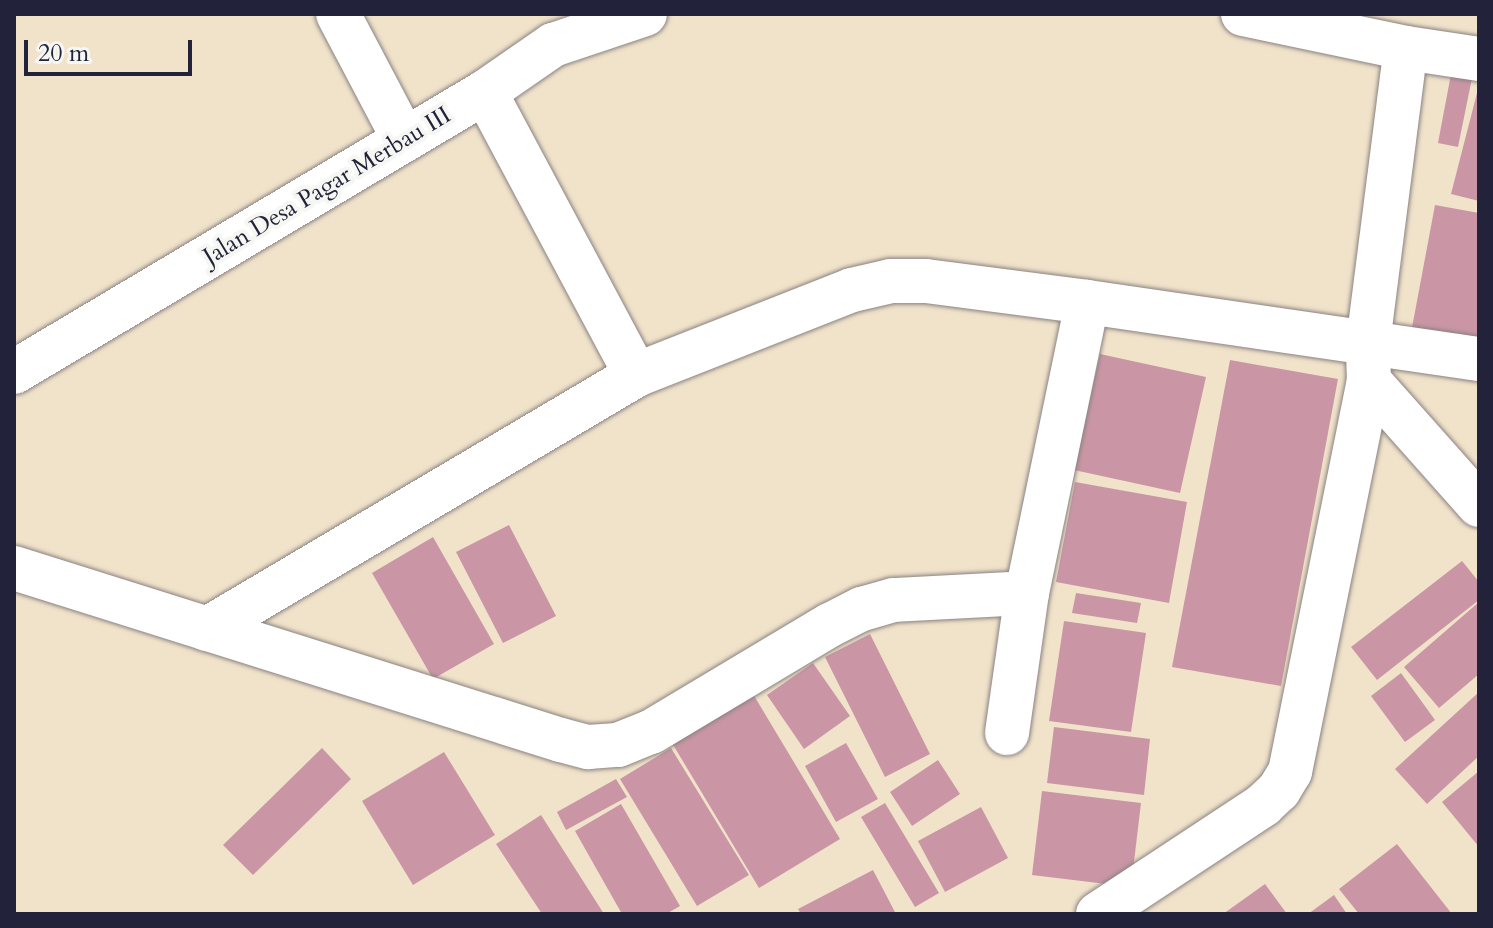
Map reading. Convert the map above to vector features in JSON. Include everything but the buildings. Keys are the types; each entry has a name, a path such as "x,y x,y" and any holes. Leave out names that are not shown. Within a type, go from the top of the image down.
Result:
{"street":[{"path":"338,14 404,139"},
{"name":"Jalan Desa Pagar Merbau III","path":"14,372 485,92 565,29 645,14"},
{"path":"1243,14 1406,48 1479,59"},
{"path":"1098,914 1263,805 1279,790 1290,772 1368,362 1406,48"},
{"path":"485,92 636,375"},
{"path":"207,629 636,375 852,290 890,281 926,281 1087,302 1368,362 1479,359"},
{"path":"1007,733 1027,593 1087,302"},
{"path":"1368,362 1479,505"},
{"path":"14,568 588,747 618,745 651,732 862,609 894,600 1027,593"}]}
